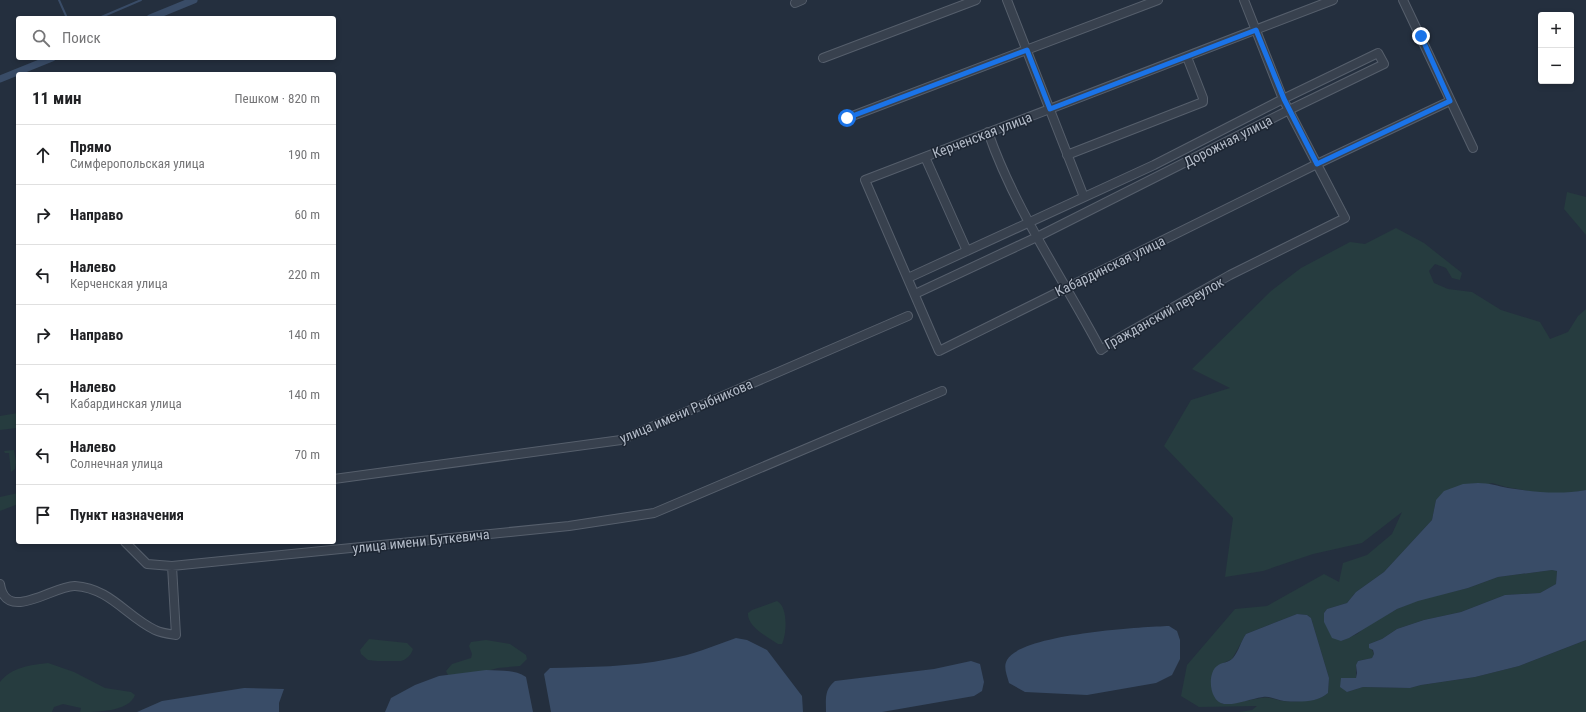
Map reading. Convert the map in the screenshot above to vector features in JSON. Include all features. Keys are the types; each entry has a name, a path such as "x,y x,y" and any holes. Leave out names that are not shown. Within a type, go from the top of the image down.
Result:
{"street":[{"path":"823,58 976,0"},
{"path":"1007,0 1084,197"},
{"path":"847,118 1158,0"},
{"path":"1244,0 1284,99 1317,164"},
{"name":"Керченская улица","path":"865,180 1333,0"},
{"path":"1404,0 1473,148"},
{"name":"Дорожная улица","path":"908,278 1154,165 1378,53 1384,64 1036,237 915,294"},
{"path":"1067,155 1202,102 1203,98 1187,57"},
{"name":"Кабардинская улица","path":"865,180 940,351 1317,164 1450,101"},
{"name":"Гражданский переулок","path":"988,132 998,162 1028,223 1101,350 1117,339 1230,275 1345,218 1317,164"},
{"path":"924,157 967,251"},
{"name":"улица имени Рыбникова","path":"336,479 621,440 908,316"},
{"name":"улица имени Буткевича","path":"126,544 147,564 172,566 570,526 654,512 942,391"},
{"path":"0,584 1,591 9,599 22,604 62,588 74,586 87,588 103,594 155,630 176,635 172,566"}],"green space":[{"path":"1567,192 1586,197 1586,235 1564,209"},
{"path":"1396,228 1424,243 1462,273 1460,280 1452,278 1446,268 1435,264 1429,271 1434,283 1448,289 1472,292 1501,310 1540,322 1550,339 1568,332 1578,316 1586,309 1586,490 1570,493 1546,494 1492,483 1436,500 1432,520 1384,572 1356,592 1347,603 1327,609 1324,613 1341,641 1357,634 1368,625 1397,609 1418,600 1468,588 1498,577 1552,570 1557,571 1556,584 1540,593 1505,595 1461,612 1424,620 1397,629 1382,639 1369,644 1374,654 1372,658 1358,661 1356,665 1356,678 1347,692 1363,687 1410,688 1475,677 1519,666 1586,640 1586,712 1239,712 1252,710 1257,706 1199,707 1181,696 1187,665 1235,609 1267,606 1324,574 1339,582 1343,563 1367,555 1392,534 1402,512 1362,543 1313,554 1263,571 1225,577 1233,518 1164,446 1191,400 1230,388 1192,369 1271,291 1301,268 1350,242 1365,244","holes":["1297,614 1307,615 1311,618 1329,678 1328,693 1319,698 1307,701 1283,701 1264,698 1222,704 1217,666 1232,659 1246,634"]},
{"path":"16,413 16,428 0,430 0,416"},
{"path":"14,450 16,462 15,469 11,472 9,453 5,453 4,451"},
{"path":"16,493 16,505 0,511 0,497"},
{"path":"777,601 783,608 786,621 785,634 782,644 778,644 754,627 748,613 752,610"},
{"path":"369,639 407,643 413,649 405,659 401,661 368,660 361,654 360,650"},
{"path":"486,640 510,644 526,655 527,659 520,666 498,668 479,673 448,675 446,671 452,664 471,658 472,654 469,646 471,642"},
{"path":"48,663 74,672 105,688 131,692 135,695 132,701 126,705 111,710 80,712 81,708 63,704 54,707 52,712 0,712 0,682 16,670"}],"water":[{"path":"1478,483 1537,492 1576,492 1586,490 1586,640 1519,666 1475,677 1410,688 1363,687 1347,692 1340,687 1341,678 1356,678 1356,665 1358,661 1372,658 1374,654 1373,650 1369,648 1369,644 1382,639 1397,629 1424,620 1461,612 1505,595 1540,593 1556,584 1557,571 1552,570 1498,577 1468,588 1418,601 1397,609 1349,638 1341,641 1332,638 1324,622 1324,613 1327,609 1347,603 1356,592 1384,572 1432,520 1436,500 1444,491 1463,484"},
{"path":"1297,614 1307,615 1311,618 1329,678 1328,693 1318,699 1295,702 1266,697 1234,704 1224,704 1219,702 1215,698 1211,687 1214,670 1219,665 1233,658 1246,634"},
{"path":"1169,626 1177,631 1180,640 1180,659 1172,675 1156,683 1087,695 1025,692 1009,683 1006,674 1005,668 1007,660 1017,651 1034,644 1057,638 1109,630"},
{"path":"736,638 747,640 767,650 802,696 803,712 551,712 544,674 550,668 610,666 654,662 686,655"},
{"path":"971,661 980,664 984,682 982,691 974,696 882,712 826,712 827,691 831,684 835,681 934,669"},
{"path":"486,670 512,672 526,677 533,712 385,712 391,698 415,685 439,676"},
{"path":"244,688 284,689 279,703 279,712 137,712 162,701"}],"waterway":[{"path":"59,0 66,16"},
{"path":"104,16 141,0"},
{"path":"155,16 194,0"},
{"path":"17,72 47,60"},
{"path":"0,79 16,73"}],"route":[{"path":"847,118 1027,50 1050,109 1256,30 1284,99 1317,164 1450,101 1421,36"}]}
